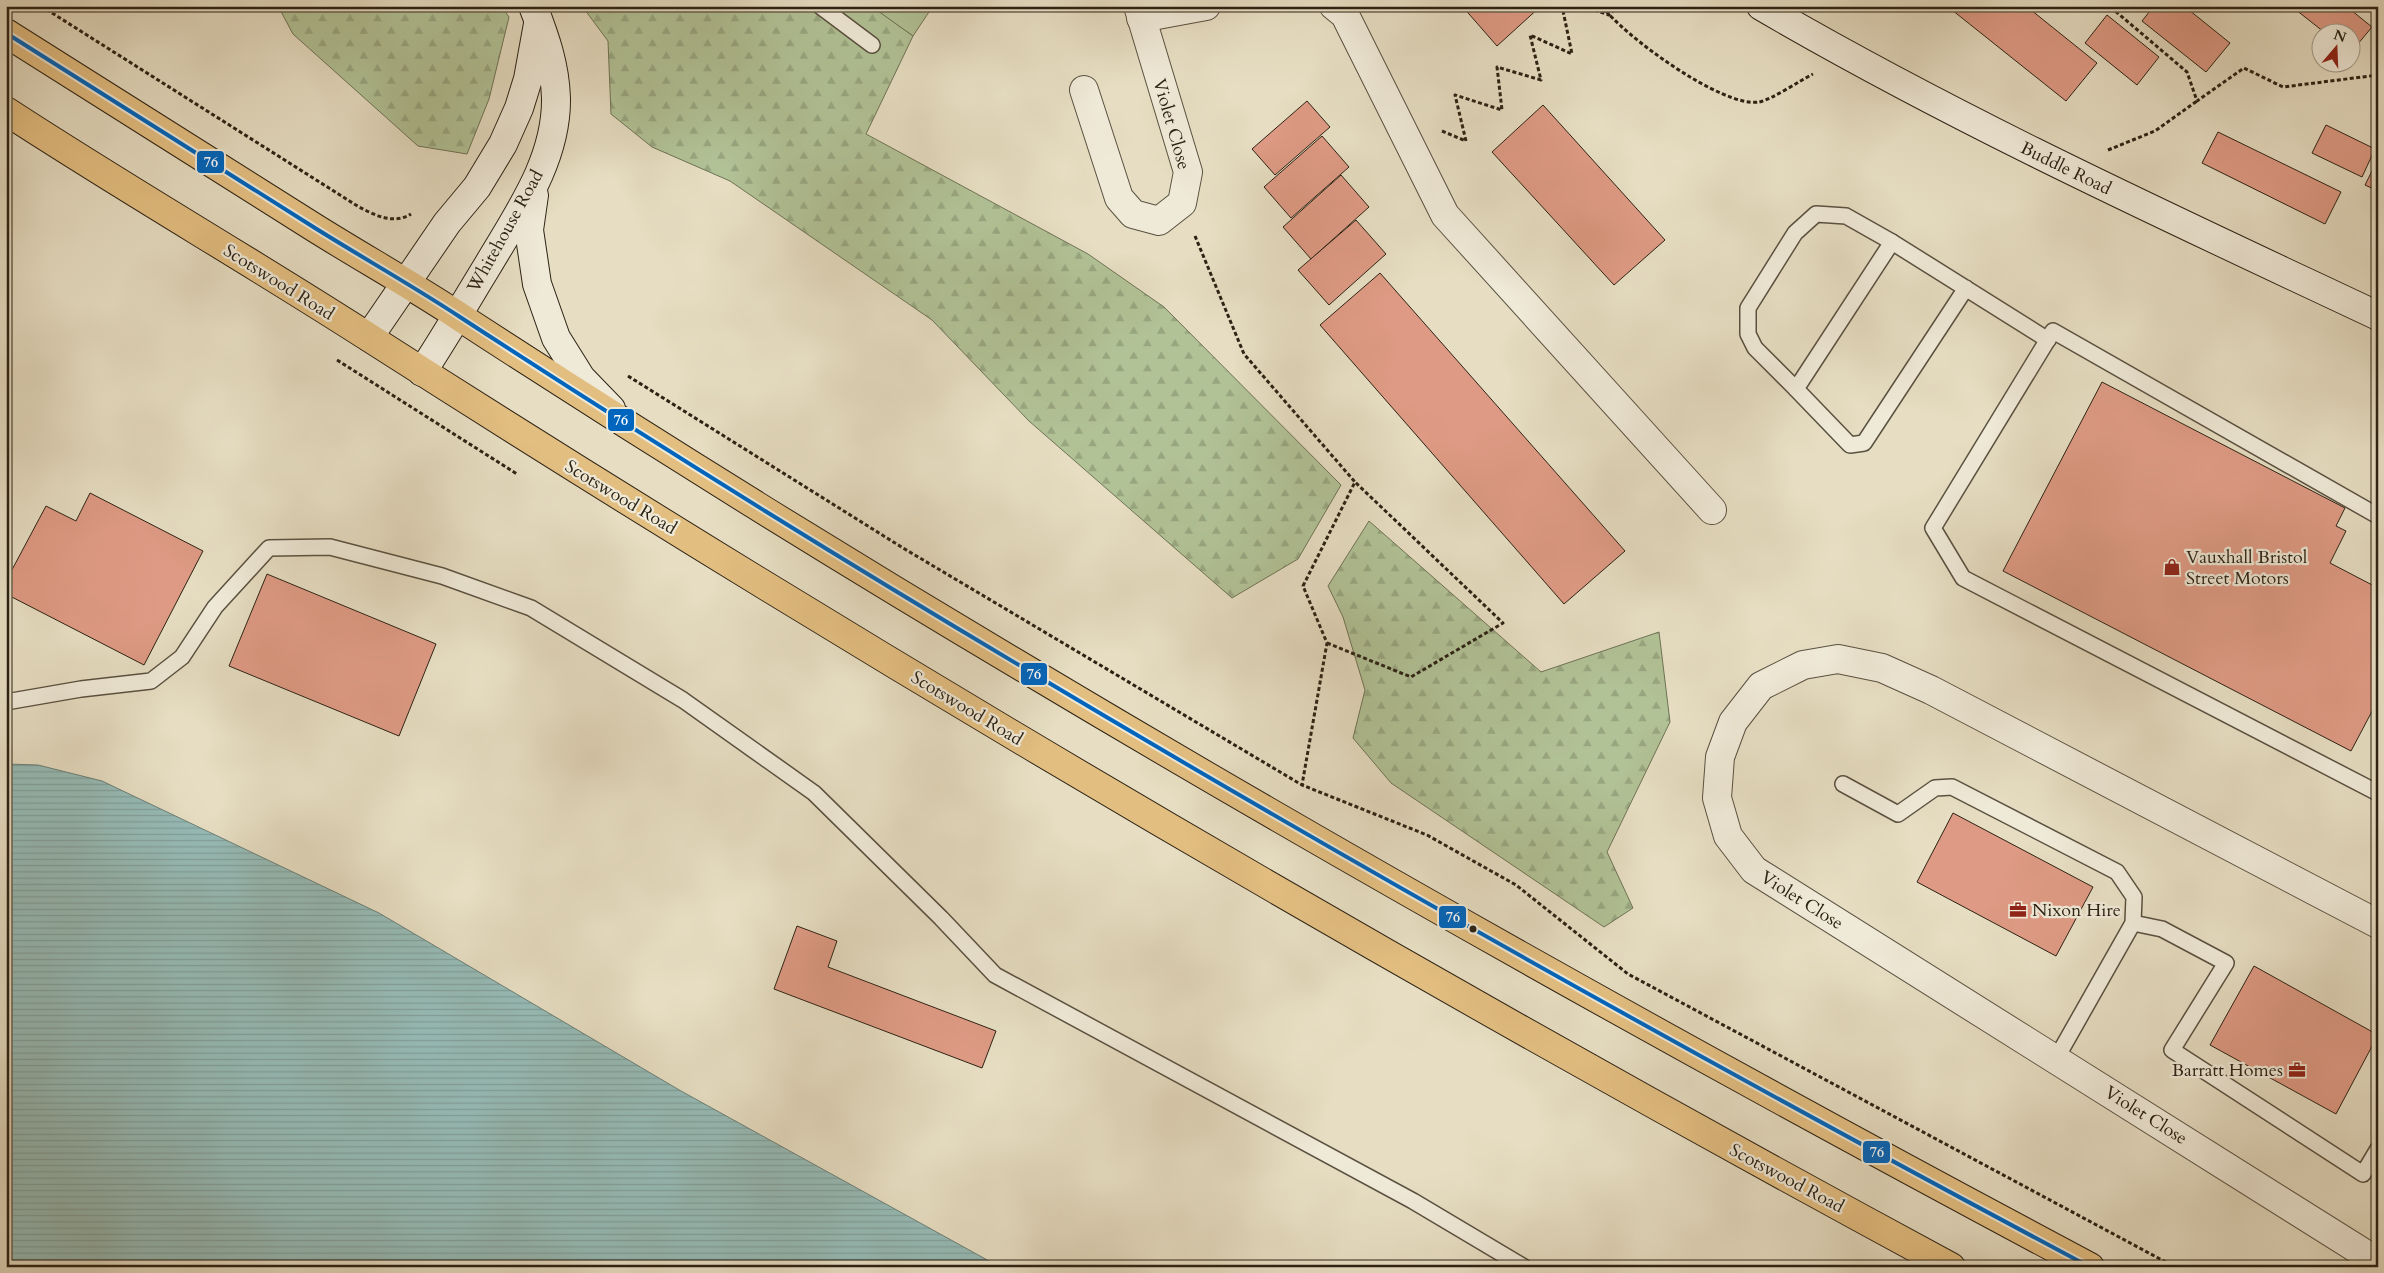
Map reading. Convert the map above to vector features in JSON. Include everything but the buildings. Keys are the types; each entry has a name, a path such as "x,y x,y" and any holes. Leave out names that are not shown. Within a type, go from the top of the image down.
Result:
{"main road":[{"path":"6,33 406,283 625,423 1010,660 1282,820 1553,975 1831,1129 2090,1267"},
{"name":"Scotswood Road","path":"6,111 369,337 534,444 1136,810 1356,937 1731,1148 1951,1267"}],"street":[{"path":"1140,12 1206,6"},
{"path":"1334,6 1345,15 1445,215 1712,510"},
{"name":"Buddle Road","path":"1761,6 1848,55 2064,168 2378,316"},
{"name":"Violet Close","path":"1140,12 1188,172 1182,203"},
{"name":"Whitehouse Road","path":"422,372 458,316 535,184 545,157 556,100 554,73 549,49 536,14"},
{"name":"Whitehouse Road","path":"369,337 447,223 477,187 503,144 519,108 528,79 536,14"},
{"path":"1084,90 1119,198 1133,214 1159,221 1182,203"},
{"path":"535,184 529,230 537,284 556,338 582,378 625,423"},
{"name":"Violet Close","path":"2378,924 1931,690 1882,668 1838,659 1803,665 1761,686 1733,722 1720,757 1716,798 1728,836 1754,870 2378,1262"}],"lane":[{"path":"820,6 872,45"},
{"path":"1966,288 1864,443 1850,445 1755,348 1748,334 1748,308 1794,233 1816,214 1846,216 1892,242 1966,288 2048,340"},
{"path":"1796,389 1892,242"},
{"path":"2378,516 2054,331 1933,528 1964,578 2378,793"},
{"path":"6,702 81,689 151,681 182,657 215,607 269,548 330,547 442,576 531,608 683,700 814,793 941,918 995,975 1413,1201 1524,1267"},
{"path":"1843,784 1898,814 1935,788 1952,787 2117,872 2134,897 2133,923 2056,1059"},
{"path":"2133,923 2162,929 2226,963 2172,1050 2363,1174 2378,1149"}],"path":[{"path":"41,6 359,207 374,215 398,220 415,212"},
{"path":"1436,129 1466,141 1455,95 1502,110 1497,66 1541,80 1530,35 1572,54 1562,6"},
{"path":"1582,6 1609,15"},
{"path":"1602,6 1609,15 1640,42 1694,80 1740,101 1760,102 1848,55"},
{"path":"1609,15 1618,6"},
{"path":"2116,6 2114,10 2187,72 2197,101"},
{"path":"2155,131 2244,68 2282,87 2378,75"},
{"path":"1182,203 1244,354 1355,482 1503,623 1412,678 1327,643"},
{"path":"621,371 904,548 1302,785 1427,836 1516,885 1628,974 2175,1267"},
{"path":"1302,785 1327,643 1303,586 1355,482"}],"green space":[{"path":"278,6 501,6 509,17 489,99 467,154 418,146 293,34"},
{"path":"582,6 871,6 913,36 866,134 1088,254 1164,307 1341,485 1298,559 1232,598 1029,421 932,320 730,181 652,147 611,114 608,41"},
{"path":"870,6 933,6 913,36"},
{"path":"1369,521 1541,672 1659,632 1670,722 1607,852 1633,908 1604,927 1391,783 1353,738 1365,690 1343,617 1328,586"}],"water":[{"path":"6,764 38,765 102,781 379,913 681,1091 1000,1267 6,1267"}],"transit line":[{"name":"76","path":"6,33 743,497 957,628 1423,901 1822,1123 2090,1267"}],"place":[{"name":"Vauxhall Bristol Street Motors","path":"2172,567"},
{"name":"Nixon Hire","path":"2018,910"},
{"name":"Barratt Homes","path":"2297,1070"}]}
